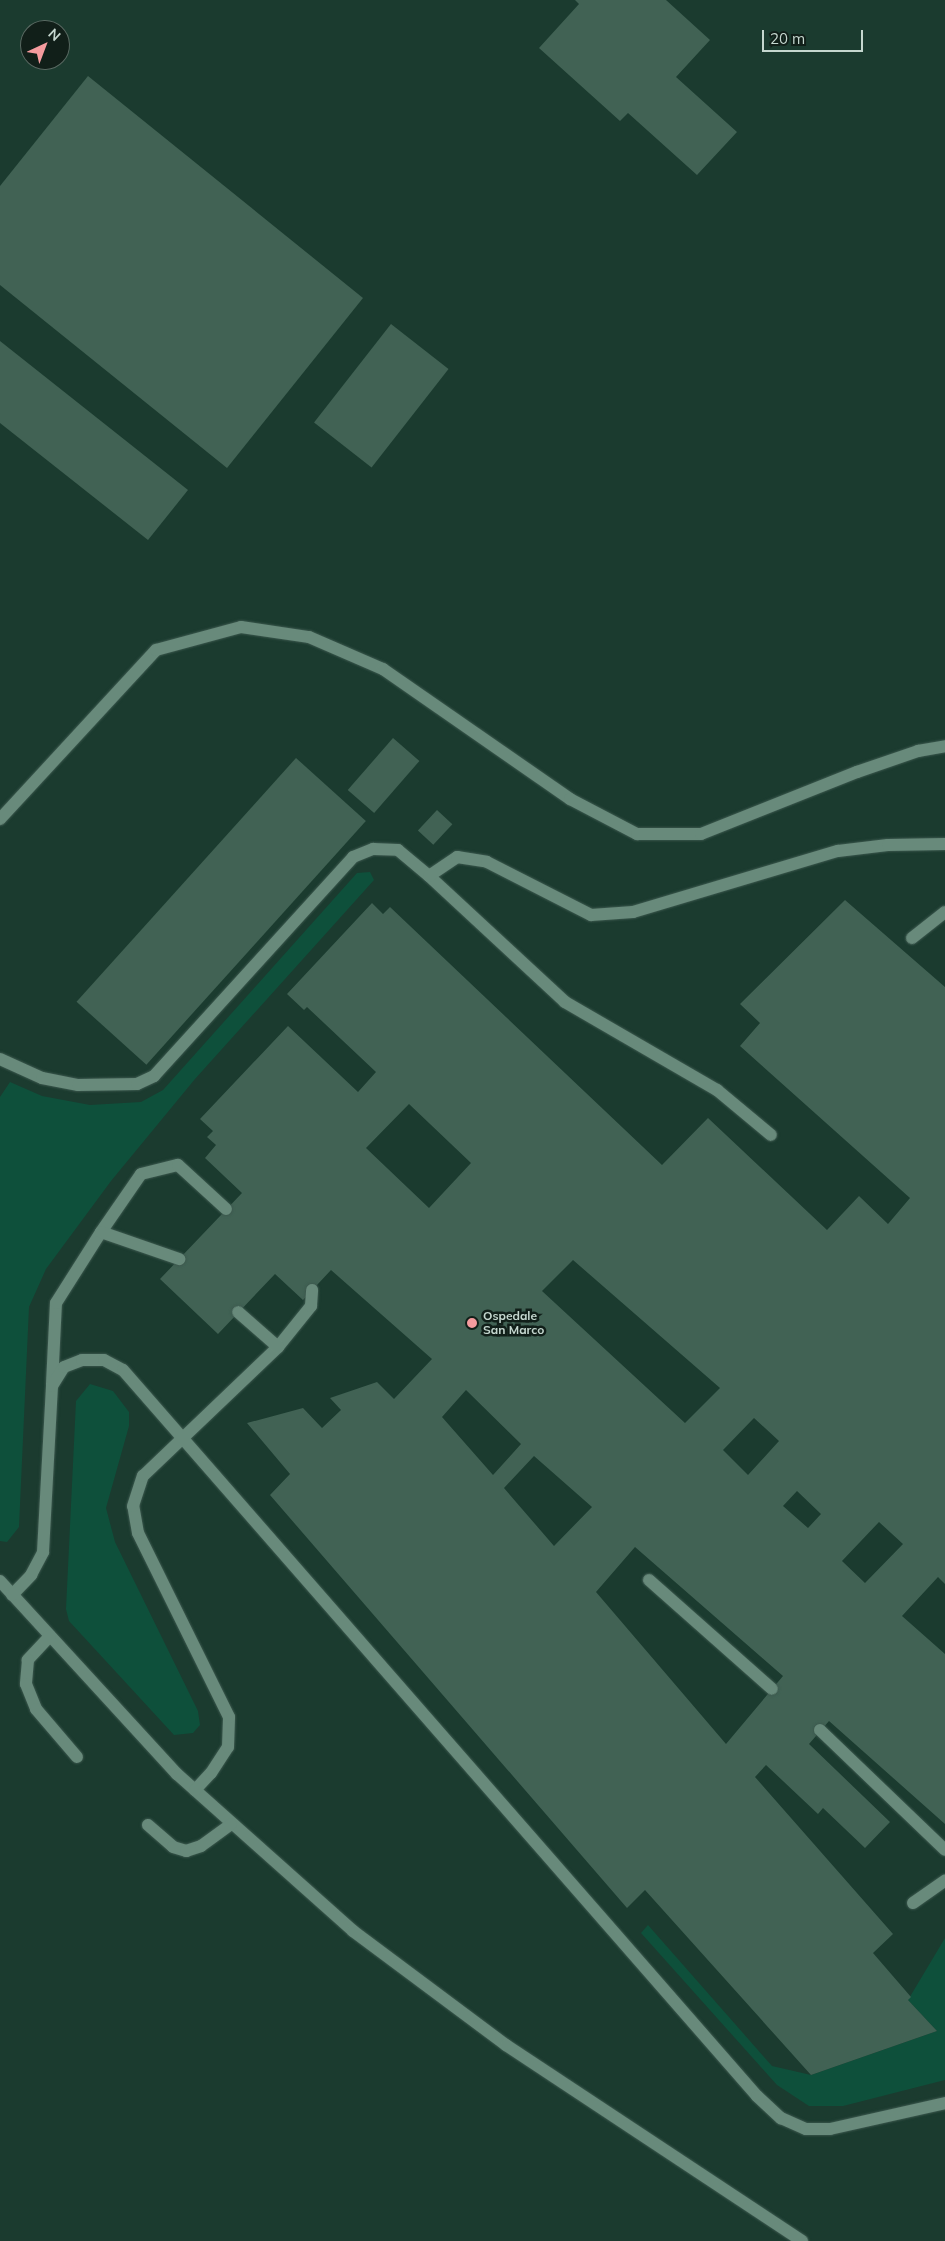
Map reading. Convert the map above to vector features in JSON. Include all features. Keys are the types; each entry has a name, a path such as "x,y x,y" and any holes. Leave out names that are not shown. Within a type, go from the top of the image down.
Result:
{"lane":[{"path":"0,820 156,650 241,627 309,637 383,669 570,799 637,834 701,834 857,772 918,751 945,746"},
{"path":"429,876 457,857 487,862 591,915 633,912 838,851 888,845 945,844"},
{"path":"0,1059 42,1078 78,1085 137,1084 154,1076 353,857 373,849 398,850 429,876 566,1002 718,1090 771,1135"},
{"path":"912,938 945,912"},
{"path":"12,1595 31,1576 43,1552 56,1303 141,1174 178,1165 226,1209"},
{"path":"101,1232 179,1259"},
{"path":"195,1790 211,1773 228,1747 229,1717 138,1533 133,1506 143,1476 183,1441 278,1347 311,1306 312,1290"},
{"path":"238,1312 278,1347"},
{"path":"52,1386 64,1367 82,1360 104,1360 123,1370 750,2089 781,2118 806,2130 830,2130 945,2102"},
{"path":"649,1580 772,1689"},
{"path":"0,1581 195,1790 353,1931 499,2040 802,2241"},
{"path":"50,1636 28,1660 26,1684 36,1709 77,1757"},
{"path":"820,1730 945,1850"},
{"path":"148,1825 172,1847 186,1851 201,1846 231,1824"},
{"path":"913,1903 945,1881"}],"green space":[{"path":"370,872 374,880 195,1079 111,1181 46,1269 29,1307 19,1527 7,1542 0,1541 0,1097 10,1082 42,1096 90,1105 141,1102 163,1090 357,873"},
{"path":"90,1384 113,1391 129,1412 129,1426 106,1508 115,1542 198,1711 200,1725 193,1733 174,1735 69,1621 66,1609 76,1401"},
{"path":"648,1925 772,2066 811,2075 937,2031 908,2000 945,1938 945,2080 843,2106 809,2106 777,2085 641,1933"}],"building":[{"path":"575,0 666,0 710,40 676,77 737,132 697,175 628,113 620,121 539,48 579,4"},
{"path":"88,76 363,298 227,468 0,285 0,186"},
{"path":"391,324 449,369 372,467 314,423"},
{"path":"0,341 188,490 148,540 0,423"},
{"path":"393,738 419,761 374,813 348,790"},
{"path":"296,758 366,821 146,1065 77,1002"},
{"path":"437,810 452,824 433,845 418,830"},
{"path":"845,900 945,987 945,1584 938,1577 902,1616 945,1654 945,1824 829,1721 809,1744 890,1822 865,1848 823,1808 818,1814 766,1765 755,1777 893,1934 873,1953 911,1997 908,2000 937,2031 811,2075 645,1890 627,1908 270,1495 290,1474 247,1423 303,1408 322,1428 341,1410 330,1398 377,1382 394,1399 432,1359 331,1270 303,1300 275,1274 218,1334 160,1279 242,1193 205,1158 216,1145 207,1137 213,1131 200,1119 288,1026 358,1092 376,1072 307,1007 304,1010 287,994 372,903 383,914 390,907 662,1165 708,1118 827,1230 859,1196 888,1224 910,1198 740,1046 760,1023 740,1004","holes":["409,1104 471,1163 429,1208 366,1148","573,1260 720,1388 685,1423 542,1291","466,1390 521,1444 493,1475 442,1417","754,1418 779,1441 748,1475 723,1450","534,1456 592,1507 554,1546 504,1488","797,1491 821,1514 808,1528 783,1506","879,1522 903,1544 865,1583 842,1561","635,1547 783,1676 726,1744 596,1592"]}],"place":[{"name":"Ospedale San Marco","path":"472,1323"}]}
